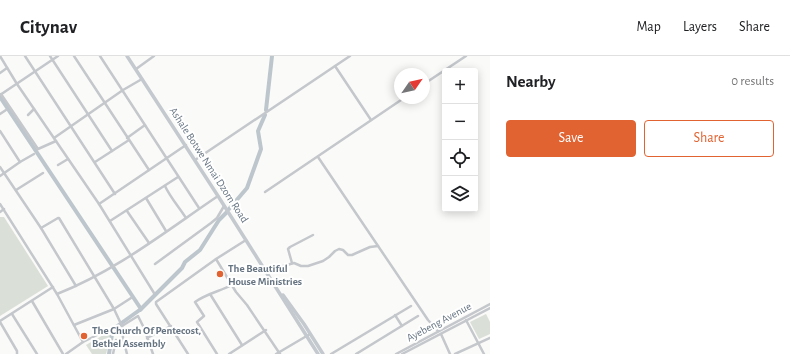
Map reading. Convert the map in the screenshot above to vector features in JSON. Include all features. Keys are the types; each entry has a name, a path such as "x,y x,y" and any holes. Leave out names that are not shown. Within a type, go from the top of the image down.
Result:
{"main road":[{"name":"Ashale Botwe Nmai Dzorn Road","path":"127,56 225,205 274,285 293,308 318,354"},
{"name":"Ashale Botwe Nmai Dzorn Road","path":"308,335 323,354"}],"street":[{"path":"0,56 17,84 99,204 154,293"},
{"path":"25,56 115,194"},
{"path":"50,56 112,151"},
{"path":"58,56 1,95 38,149 55,139 123,90 142,79"},
{"path":"74,56 149,170"},
{"path":"100,56 178,177 200,208"},
{"path":"136,69 154,56"},
{"path":"195,160 350,56"},
{"path":"430,80 466,56"},
{"path":"335,66 371,120"},
{"path":"0,73 7,68"},
{"path":"265,192 395,104"},
{"path":"28,115 34,109"},
{"path":"0,114 6,110"},
{"path":"95,162 112,151 145,125"},
{"path":"0,131 20,162"},
{"path":"99,204 186,145"},
{"path":"0,176 34,154"},
{"path":"318,157 428,320 438,331"},
{"path":"58,165 68,158"},
{"path":"0,167 41,228 76,286"},
{"path":"16,190 43,173"},
{"path":"110,221 178,177"},
{"path":"165,186 170,196 175,200 186,218"},
{"path":"57,294 95,277 112,267 218,196"},
{"path":"146,198 166,231"},
{"path":"0,204 53,287 83,342"},
{"path":"155,264 217,218 225,205"},
{"path":"0,212 4,209"},
{"path":"127,211 149,243"},
{"path":"41,228 58,218 114,309 122,326 127,354"},
{"path":"292,263 288,249 313,235"},
{"path":"188,354 156,302 216,259 246,240"},
{"path":"265,271 292,263 297,263 301,266 308,266 326,259 336,250 343,250 346,254 352,255 370,247 378,246"},
{"path":"216,259 232,286 266,330 280,353"},
{"path":"217,354 197,322 204,316 195,302 210,294 232,286"},
{"path":"17,354 17,351 0,322 53,287"},
{"path":"210,294 242,345"},
{"path":"74,325 114,309 131,298"},
{"path":"32,301 63,354"},
{"name":"Ayebeng Avenue","path":"396,354 490,304"},
{"path":"331,354 410,306"},
{"name":"Ayebeng Avenue","path":"402,354 490,308"},
{"path":"12,314 37,354"},
{"path":"395,315 402,326"},
{"path":"122,326 138,316 153,354"},
{"path":"356,354 418,316"},
{"path":"466,320 484,354"},
{"path":"147,338 171,326"},
{"path":"66,354 83,342 107,330"},
{"path":"229,354 266,330"},
{"path":"441,334 450,354"},
{"path":"276,354 308,335"},
{"path":"455,354 478,342 490,338"},
{"path":"113,354 116,340"},
{"path":"339,349 342,354"}],"shaded area":[{"path":"0,217 4,217 48,286 0,316"},
{"path":"486,314 490,322 490,334 479,339 470,322"},
{"path":"112,330 106,354 92,354 86,345"}],"waterway":[{"path":"266,110 272,56"},
{"path":"0,97 141,309 116,327 112,334 109,354"},
{"path":"229,209 247,188 261,149 258,131 265,115"},
{"path":"140,310 182,268 185,262 200,250 219,220 227,212"}],"place":[{"name":"The Beautiful House Ministries","path":"220,274"},
{"name":"The Church Of Pentecost, Bethel Assembly","path":"84,336"}]}
